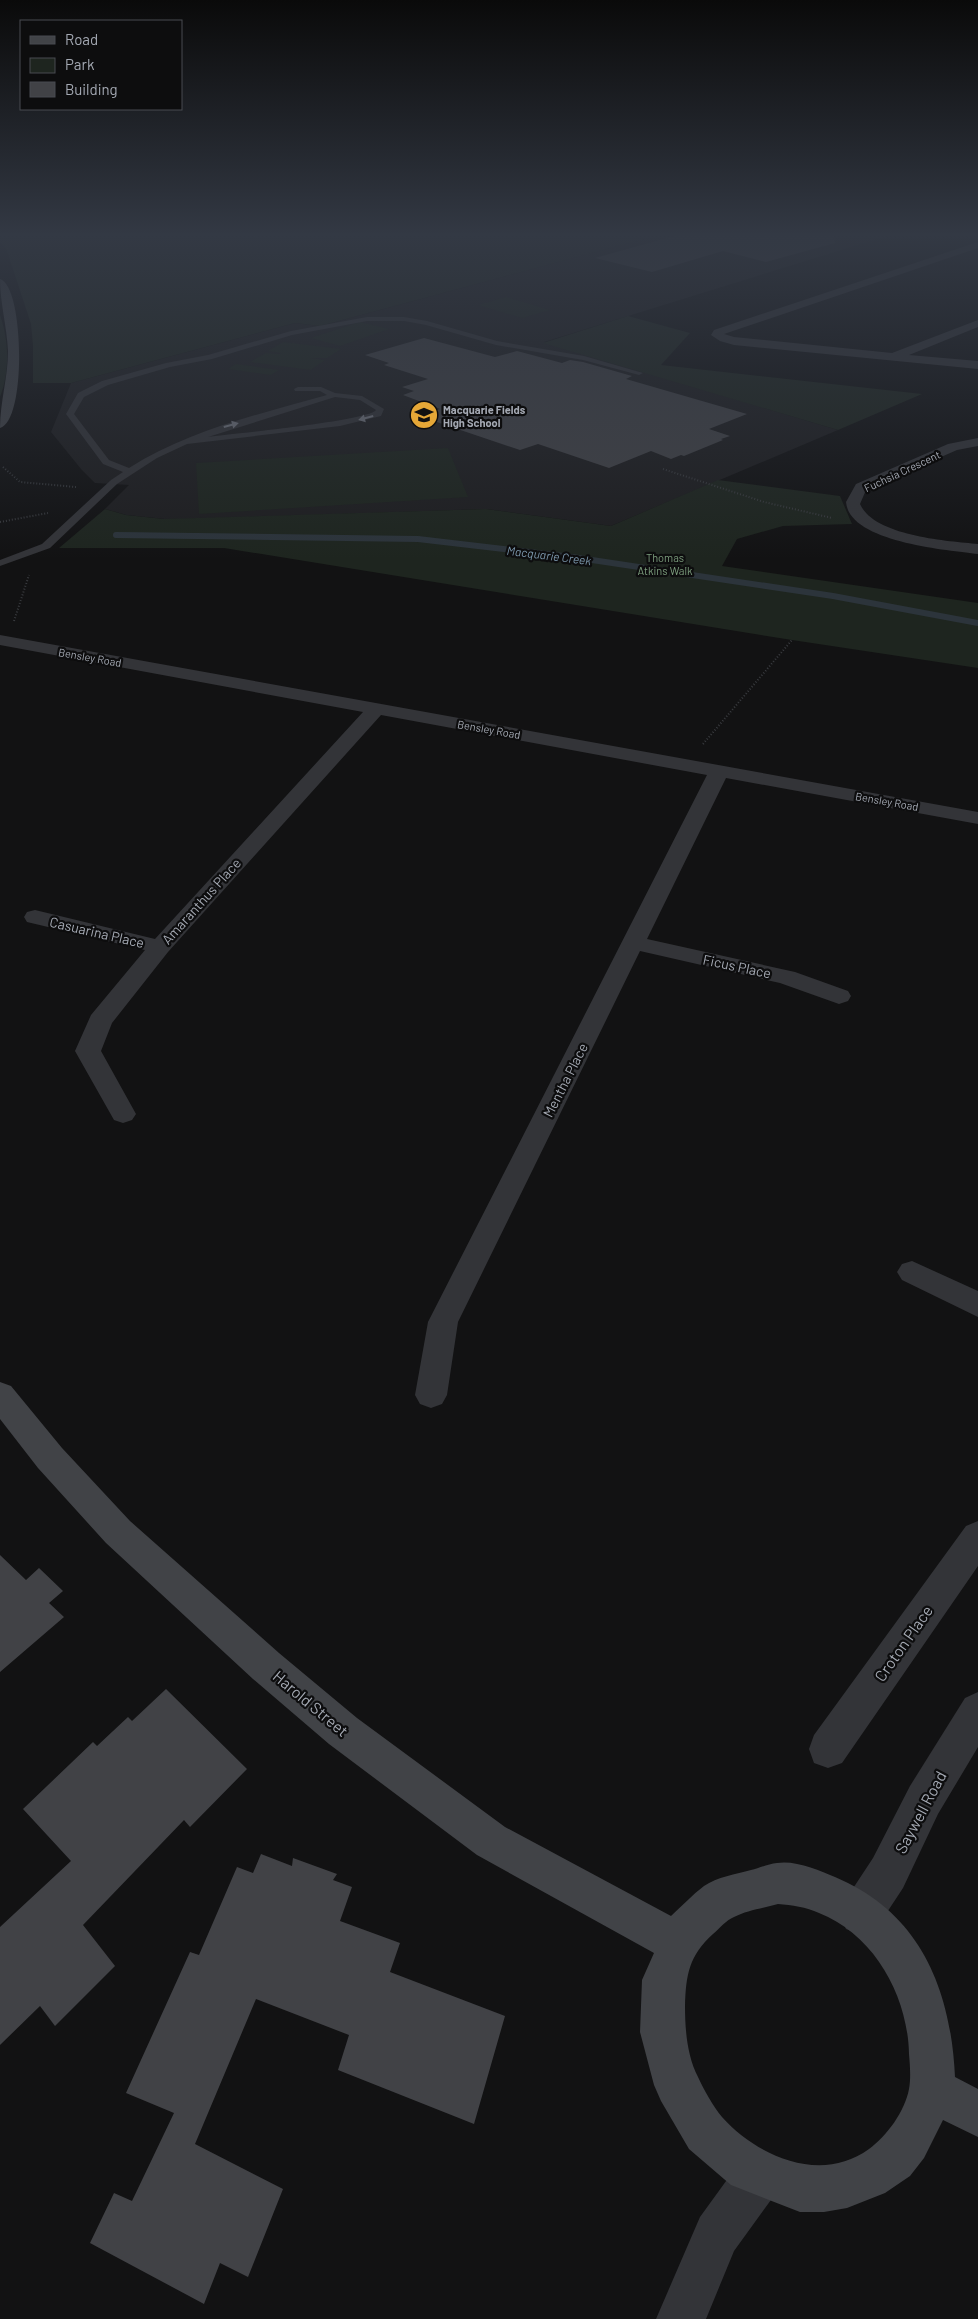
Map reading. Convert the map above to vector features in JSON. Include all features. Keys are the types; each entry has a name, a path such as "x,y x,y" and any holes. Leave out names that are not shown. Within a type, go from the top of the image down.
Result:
{"main road":[{"path":"0,424 10,393 14,354 13,342"},
{"name":"Harold Street","path":"0,1395 50,1458 118,1532 266,1666 344,1731 491,1841 677,1943"},
{"path":"778,1883 803,1885 827,1894 861,1914 893,1946 910,1970 922,1998 930,2028 932,2089 922,2116 909,2141 891,2162 869,2177 843,2187 816,2190 787,2186 759,2176 732,2159 710,2138 690,2113 675,2084 660,2024 662,1995 667,1968 677,1943 692,1921 710,1905 730,1893 753,1885 778,1883"},
{"path":"932,2089 978,2114"}],"street":[{"path":"747,342 978,366"},
{"path":"893,356 928,342"},
{"name":"Fuchsia Crescent","path":"978,442 953,447 861,488 855,496 853,505 858,517 875,527 900,536 978,549"},
{"name":"Bensley Road","path":"0,640 978,818"},
{"name":"Amaranthus Place","path":"123,1114 88,1051 100,1021 160,947 376,709"},
{"name":"Mentha Place","path":"431,1395 443,1322 719,771"},
{"name":"Casuarina Place","path":"34,917 160,947"},
{"name":"Ficus Place","path":"634,944 788,977 839,996"},
{"path":"912,1272 978,1305"},
{"name":"Croton Place","path":"828,1749 978,1537"},
{"name":"Saywell Road","path":"861,1914 888,1873 924,1800 978,1711"},
{"path":"681,2319 716,2234 759,2176"}],"lane":[{"path":"129,471 106,462 70,414 81,394 93,388 160,367 209,357 259,342"},
{"path":"493,342 584,358 639,373"},
{"path":"185,442 340,423 371,417 378,414 380,409 362,398 335,395 321,389 298,389"},
{"path":"0,563 46,546 112,484 129,471 185,442 223,428 335,395"},
{"path":"0,555 30,552"}],"path":[{"path":"2,467 20,482 84,488"},
{"path":"663,469 764,502 840,520"},
{"path":"0,522 52,512"},
{"path":"13,623 31,572"},
{"path":"686,764 792,640"}],"shaded area":[{"name":"Macquarie Fields High School","path":"223,342 545,342 838,430 611,526 486,509 164,519 126,515 105,509 129,485 95,483 51,432 71,383"}],"green space":[{"path":"0,342 6,342 7,367 0,397"},
{"path":"33,342 223,342 71,383 33,383"},
{"path":"283,342 341,349 327,358 311,358 325,360 311,370 250,362 266,353 281,353 268,351"},
{"path":"326,342 351,342 340,346"},
{"path":"682,342 661,365 922,394 838,430 543,343"},
{"path":"236,364 279,370 271,375 228,369"},
{"path":"448,448 468,497 199,514 196,463"},
{"name":"Thomas Atkins Walk","path":"718,480 840,496 852,524 783,526 737,539 722,566 978,603 978,668 792,640 224,548 59,548 105,509 126,515 164,519 486,509 611,526"}],"building":[{"path":"409,342 440,342 495,357 517,351 562,363 570,360 583,362 632,376 626,379 747,414 709,429 730,436 684,456 681,455 671,459 651,451 609,468 538,444 520,450 419,416 440,409 403,395 414,391 402,387 428,379 384,365 389,363 365,355"},
{"path":"0,1555 26,1580 39,1568 63,1591 49,1603 64,1617 0,1672"},
{"path":"166,1689 247,1769 190,1827 184,1820 83,1925 115,1966 55,2026 40,2006 0,2045 0,1927 71,1861 23,1809 93,1742 97,1746 128,1717 132,1721"},
{"path":"261,1854 292,1866 293,1858 337,1874 333,1880 352,1887 340,1921 400,1943 390,1972 505,2016 474,2124 338,2070 349,2035 256,1999 195,2144 283,2189 248,2277 220,2263 204,2304 90,2243 114,2193 132,2201 174,2113 126,2093 190,1952 199,1955 237,1867 253,1873"}],"waterway":[{"name":"Macquarie Creek","path":"202,536 116,535 418,539 572,557 833,596 978,623"}],"place":[{"name":"Macquarie Fields High School","path":"424,415"}]}
